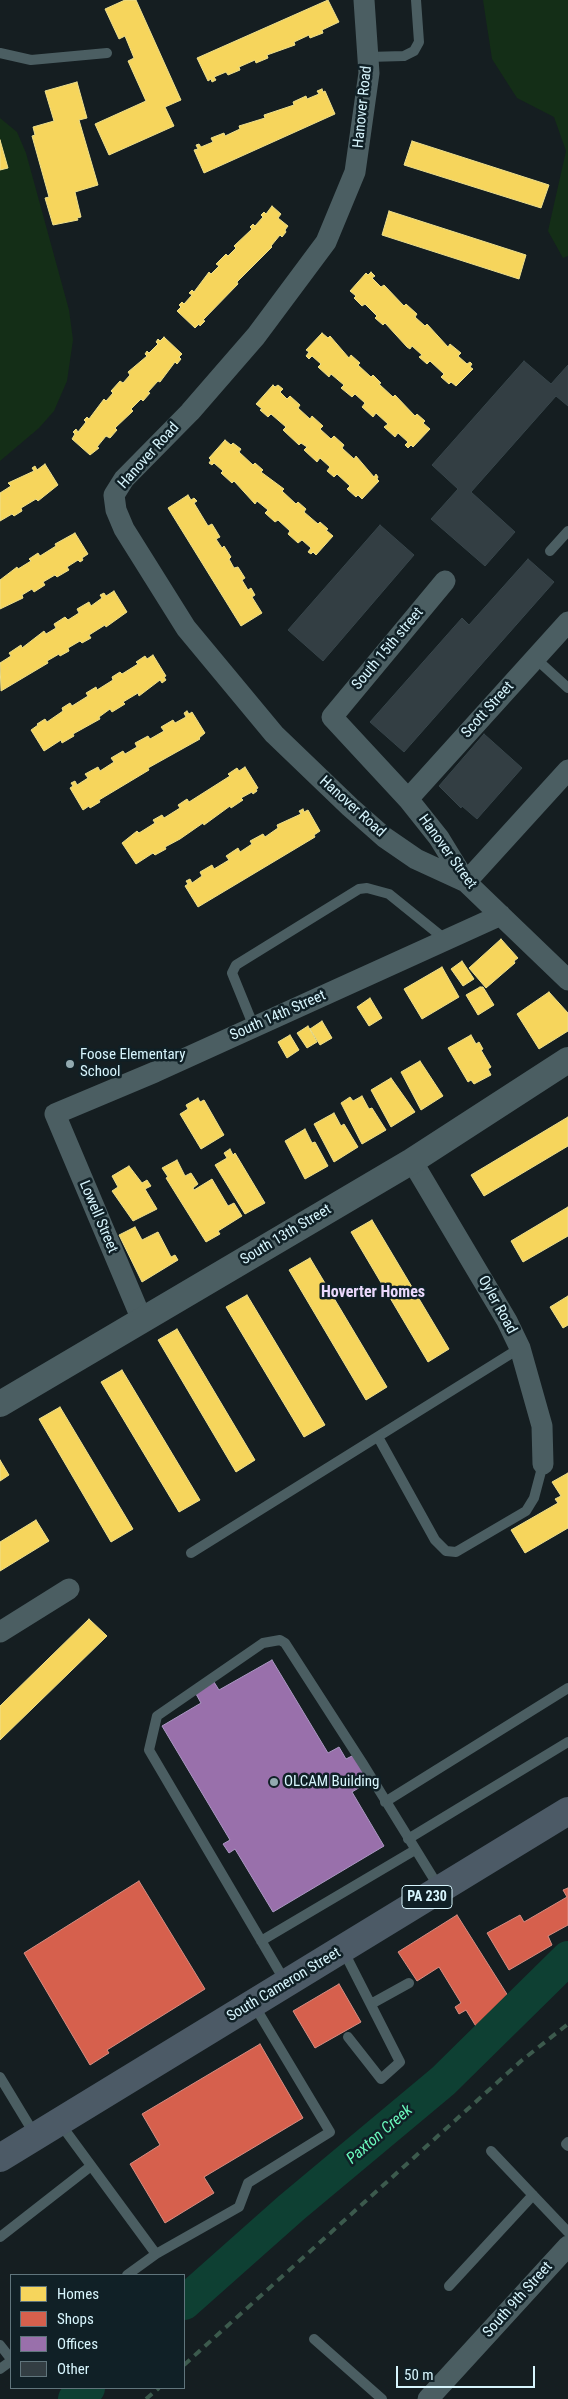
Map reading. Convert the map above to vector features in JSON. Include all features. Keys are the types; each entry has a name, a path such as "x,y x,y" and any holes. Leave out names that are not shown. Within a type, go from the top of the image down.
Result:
{"main road":[{"name":"South Cameron Street","path":"0,2158 568,1811"}],"street":[{"name":"Hanover Road","path":"364,0 369,73 355,172 326,242 256,336 190,412 124,478 114,495 116,510 124,529 186,628 274,734 384,837 416,859 466,882"},
{"name":"South 15th street","path":"332,717 445,580"},
{"name":"Scott Street","path":"408,799 568,622"},
{"name":"Hanover Street","path":"332,717 408,799 439,838 466,882 568,980"},
{"path":"466,882 568,770"},
{"name":"South 14th Street","path":"55,1114 254,1027 501,915"},
{"name":"South 13th Street","path":"0,1404 412,1161 568,1060"},
{"name":"Lowell Street","path":"55,1114 142,1320"},
{"name":"Oyler Road","path":"412,1161 507,1321 520,1348 542,1426 543,1464"},
{"path":"0,1632 68,1589"},
{"name":"South 9th Street","path":"428,2399 568,2246"}],"lane":[{"path":"368,57 404,56 414,51 419,42 416,0"},
{"path":"0,53 31,60 107,53"},
{"path":"550,551 568,530"},
{"path":"535,658 568,688"},
{"path":"254,1027 232,973 236,965 359,889 368,888 389,894 446,940"},
{"path":"191,1553 520,1348"},
{"path":"378,1437 436,1540 446,1551 456,1552 526,1511 534,1498 543,1464"},
{"path":"286,1983 149,1750 157,1716 263,1643 280,1640 285,1643 364,1764 385,1802 440,1889"},
{"path":"385,1802 568,1688"},
{"path":"408,1839 568,1742"},
{"path":"261,1941 415,1850"},
{"path":"343,1949 400,2062 381,2079 348,2037"},
{"path":"371,2004 409,1983"},
{"path":"128,2274 156,2254 239,2207 248,2183 330,2132 253,2004"},
{"path":"0,2077 36,2136"},
{"path":"59,2122 156,2254"},
{"path":"568,2142 566,2144 568,2146"},
{"path":"491,2151 568,2232"},
{"path":"0,2237 91,2166"},
{"path":"449,2286 533,2195"},
{"path":"314,2339 382,2399"},
{"path":"0,2345 10,2359"},
{"path":"0,2369 10,2361"}],"green space":[{"path":"483,0 568,0 568,256 563,258 548,231 566,151 554,117 517,98 492,59"},
{"path":"0,118 17,132 26,153 69,310 73,340 67,381 54,411 39,428 0,461"}],"building: Homes":[{"path":"125,0 136,0 181,100 165,107 174,126 109,155 95,124 146,101 128,61 134,58 125,36 119,39 105,9"},
{"path":"328,0 339,22 322,30 323,33 310,38 309,35 294,42 295,45 267,55 268,58 256,63 255,60 239,67 240,70 228,75 226,72 214,77 216,80 212,82 211,79 208,81 197,58"},
{"path":"77,82 87,118 79,120 98,185 75,192 81,217 77,218 78,220 53,225 45,198 49,197 32,136 35,135 33,127 54,121 45,91"},
{"path":"322,89 323,92 325,91 335,114 204,173 194,150 198,149 196,145 199,144 201,147 213,142 211,138 224,133 225,136 240,129 239,126 265,118 264,115 294,105 293,102 306,96 307,99 319,94 317,91"},
{"path":"0,140 8,168 0,170"},
{"path":"412,141 549,185 541,208 404,165"},
{"path":"272,206 281,214 278,218 288,226 285,230 286,232 282,237 280,235 272,247 237,282 238,284 203,320 205,321 195,328 177,311 181,307 179,305 182,302 184,304 192,295 189,293 192,290 194,292 209,272 211,274 219,266 216,264 226,254 228,256 236,248 234,246 252,229 250,227 253,224 255,226 263,217 261,215 264,212 266,214"},
{"path":"389,211 526,255 519,279 382,235"},
{"path":"371,272 375,276 372,278 381,287 384,285 404,306 406,304 417,314 415,317 425,326 427,324 448,347 450,344 461,353 458,356 467,364 470,362 472,364 470,367 473,369 456,386 451,382 449,384 441,377 444,374 430,361 427,364 419,357 422,355 412,346 410,349 407,347 385,323 383,325 375,318 377,316 365,304 362,306 354,298 356,296 350,291 366,273 368,275"},
{"path":"322,333 328,338 330,336 349,358 351,355 360,363 358,365 371,377 373,375 381,383 379,384 393,397 395,395 415,416 417,414 425,421 423,423 430,429 413,447 411,445 408,448 405,445 408,442 398,433 395,437 384,427 388,424 376,413 373,417 362,407 365,403 355,394 352,397 341,388 344,385 331,374 329,377 318,367 321,364 312,356 309,359 306,356 309,352 306,350"},
{"path":"164,337 182,354 179,357 181,359 177,364 175,362 160,382 158,381 148,392 150,393 143,401 141,399 131,409 133,411 115,428 117,430 110,438 106,436 97,447 99,448 90,455 72,439 75,434 73,432 76,429 78,432 86,422 84,420 87,417 89,419 104,399 106,401 113,393 111,391 120,381 123,383 130,375 128,372 147,356 145,354 147,351 149,353 158,344 156,342 158,339 160,341"},
{"path":"273,385 275,387 278,385 283,389 280,392 287,399 290,396 300,405 298,408 310,419 312,416 323,426 320,429 331,439 334,436 344,445 342,448 354,459 356,456 374,477 376,474 379,481 362,499 358,495 356,497 347,489 350,486 337,474 334,477 327,471 330,467 320,458 317,462 304,450 307,447 301,443 299,445 283,430 286,427 271,414 268,417 260,410 262,409 256,404"},
{"path":"225,440 241,449 239,452 253,465 255,463 263,470 261,472 284,489 282,491 296,504 298,502 306,509 304,512 318,524 320,522 328,529 326,530 333,536 316,555 313,552 311,554 308,552 311,548 302,540 298,543 288,534 290,531 278,520 275,522 265,513 268,510 257,501 255,504 234,481 232,483 221,473 223,471 214,463 212,465 209,463 211,460 209,458"},
{"path":"45,464 58,485 38,501 36,499 21,508 22,511 14,516 12,514 0,521 0,493 11,486 8,483 34,471 32,468 35,466 37,470"},
{"path":"188,495 191,500 194,498 197,501 194,503 208,526 212,524 220,537 216,539 222,548 224,546 231,557 229,559 234,568 238,567 245,578 242,580 248,590 251,588 255,595 252,597 262,613 241,626 168,508"},
{"path":"75,533 88,554 82,558 83,560 80,562 78,560 67,567 69,570 43,582 45,585 34,592 32,589 22,595 23,598 0,609 0,580 17,567 18,569 31,561 29,559 38,553 40,556 56,546 55,544"},
{"path":"114,591 127,612 106,627 105,625 89,635 91,638 82,643 80,641 68,648 69,651 47,661 48,663 1,691 0,663 11,656 9,653 21,645 22,648 44,631 46,634 56,628 54,624 65,617 68,620 79,613 77,609 89,602 91,606 102,598 100,595 104,593 106,596"},
{"path":"153,655 166,676 164,677 166,680 162,683 160,680 139,696 138,693 123,702 125,704 112,712 110,709 99,717 100,719 73,734 74,736 62,743 61,740 44,751 31,730 37,724 45,719 47,722 63,711 62,708 70,703 72,706 88,696 86,693 96,687 97,690 113,680 112,677 120,672 122,674 138,664 136,662 145,656 147,659"},
{"path":"187,711 189,714 192,712 205,733 200,739 148,768 149,770 99,800 100,802 83,810 70,788 73,786 71,783 75,781 77,785 88,778 85,774 98,767 100,771 114,762 111,758 123,751 125,754 137,747 135,743 148,736 150,739 164,731 161,727 173,720 175,723 186,717 184,713"},
{"path":"245,767 258,788 256,789 257,791 241,798 243,800 231,808 230,806 204,825 203,823 165,847 166,849 155,855 153,853 136,864 122,843 137,831 139,833 155,823 153,820 162,815 164,818 180,808 178,805 187,799 189,802 230,776 228,774 237,768 239,771"},
{"path":"303,809 304,812 308,810 320,831 314,835 315,837 198,907 185,886 188,884 186,881 190,879 192,883 202,876 200,872 212,865 214,869 229,860 226,856 238,848 240,852 252,844 250,841 263,834 265,837 278,828 277,825 301,814 299,811"},
{"path":"501,939 518,958 514,961 515,963 486,988 469,968"},
{"path":"462,961 474,979 463,986 451,969"},
{"path":"442,967 459,997 422,1019 404,989"},
{"path":"483,987 494,1005 478,1015 466,995"},
{"path":"549,992 568,1013 568,1031 539,1049 517,1014"},
{"path":"370,998 382,1018 369,1026 357,1007"},
{"path":"322,1021 332,1038 320,1045 310,1029"},
{"path":"308,1026 317,1042 307,1048 297,1033"},
{"path":"290,1035 299,1050 287,1058 278,1042"},
{"path":"471,1035 476,1044 479,1042 483,1049 481,1050 491,1067 488,1069 491,1075 474,1084 471,1080 468,1082 448,1048"},
{"path":"420,1061 443,1096 421,1110 401,1072"},
{"path":"391,1078 415,1112 391,1127 371,1090"},
{"path":"362,1096 369,1109 372,1108 386,1130 362,1144 341,1103 350,1097 353,1101"},
{"path":"198,1098 200,1102 204,1100 224,1135 201,1149 180,1114 188,1109 186,1105"},
{"path":"334,1113 341,1126 344,1124 358,1147 334,1162 314,1124"},
{"path":"568,1117 568,1146 484,1196 471,1175"},
{"path":"305,1129 312,1143 315,1142 328,1166 305,1179 285,1141"},
{"path":"230,1149 233,1155 235,1153 265,1203 245,1214 215,1165 227,1158 224,1153"},
{"path":"177,1160 185,1176 191,1173 198,1184 193,1188 194,1190 212,1179 228,1206 234,1203 242,1216 218,1231 220,1234 206,1242 166,1178 168,1177 162,1168"},
{"path":"129,1166 142,1183 147,1180 151,1186 145,1189 157,1209 133,1221 112,1191 118,1187 112,1176"},
{"path":"568,1207 568,1236 523,1262 511,1241"},
{"path":"372,1220 449,1349 428,1362 351,1232"},
{"path":"135,1227 142,1240 158,1232 171,1257 175,1255 178,1260 142,1282 119,1235"},
{"path":"310,1258 387,1387 366,1400 289,1270"},
{"path":"247,1295 325,1425 304,1437 226,1307"},
{"path":"568,1296 568,1325 563,1328 550,1307"},
{"path":"177,1329 255,1460 236,1472 158,1340"},
{"path":"122,1370 200,1500 179,1512 101,1382"},
{"path":"60,1407 133,1529 111,1542 39,1419"},
{"path":"0,1460 9,1475 0,1481"},
{"path":"568,1473 568,1528 525,1553 511,1530 558,1503 555,1499 561,1496 552,1482"},
{"path":"36,1520 49,1541 0,1571 0,1542"},
{"path":"89,1619 107,1636 0,1740 0,1706"}],"building: Shops":[{"path":"139,1881 205,1989 107,2050 109,2053 90,2065 24,1953"},
{"path":"568,1888 568,1925 548,1936 552,1945 509,1970 487,1933 520,1915 524,1922 567,1897 563,1890"},
{"path":"457,1915 510,1999 477,2028 466,2010 459,2014 455,2007 461,2003 439,1967 417,1981 398,1952"},
{"path":"339,1984 361,2022 315,2048 293,2011"},
{"path":"260,2044 303,2118 204,2177 214,2193 165,2223 130,2164 160,2145 142,2114"}],"building: Offices":[{"path":"272,1660 328,1753 339,1747 346,1759 354,1755 370,1781 352,1792 384,1846 273,1912 235,1849 229,1853 223,1844 230,1840 162,1726 201,1703 196,1694 214,1682 219,1690"}],"building: Other":[{"path":"524,361 551,384 568,365 568,406 556,396 471,492 515,532 485,566 431,519 458,489 432,465"},
{"path":"380,525 414,555 323,661 288,630"},
{"path":"528,559 554,582 404,752 370,722 462,618 469,625"},
{"path":"484,734 522,768 477,819 462,806 461,808 439,786"}],"waterway":[{"name":"Paxton Creek","path":"185,2302 291,2208 443,2081 568,1958"},
{"name":"Paxton Creek","path":"75,2399 87,2389"}],"railway":[{"path":"185,2364 521,2061 568,2024"},
{"path":"146,2399 158,2389"}],"place":[{"name":"Foose Elementary School","path":"70,1064"},
{"name":"OLCAM Building","path":"274,1782"}],"district":[{"name":"Hoverter Homes","path":"373,1293"}]}
